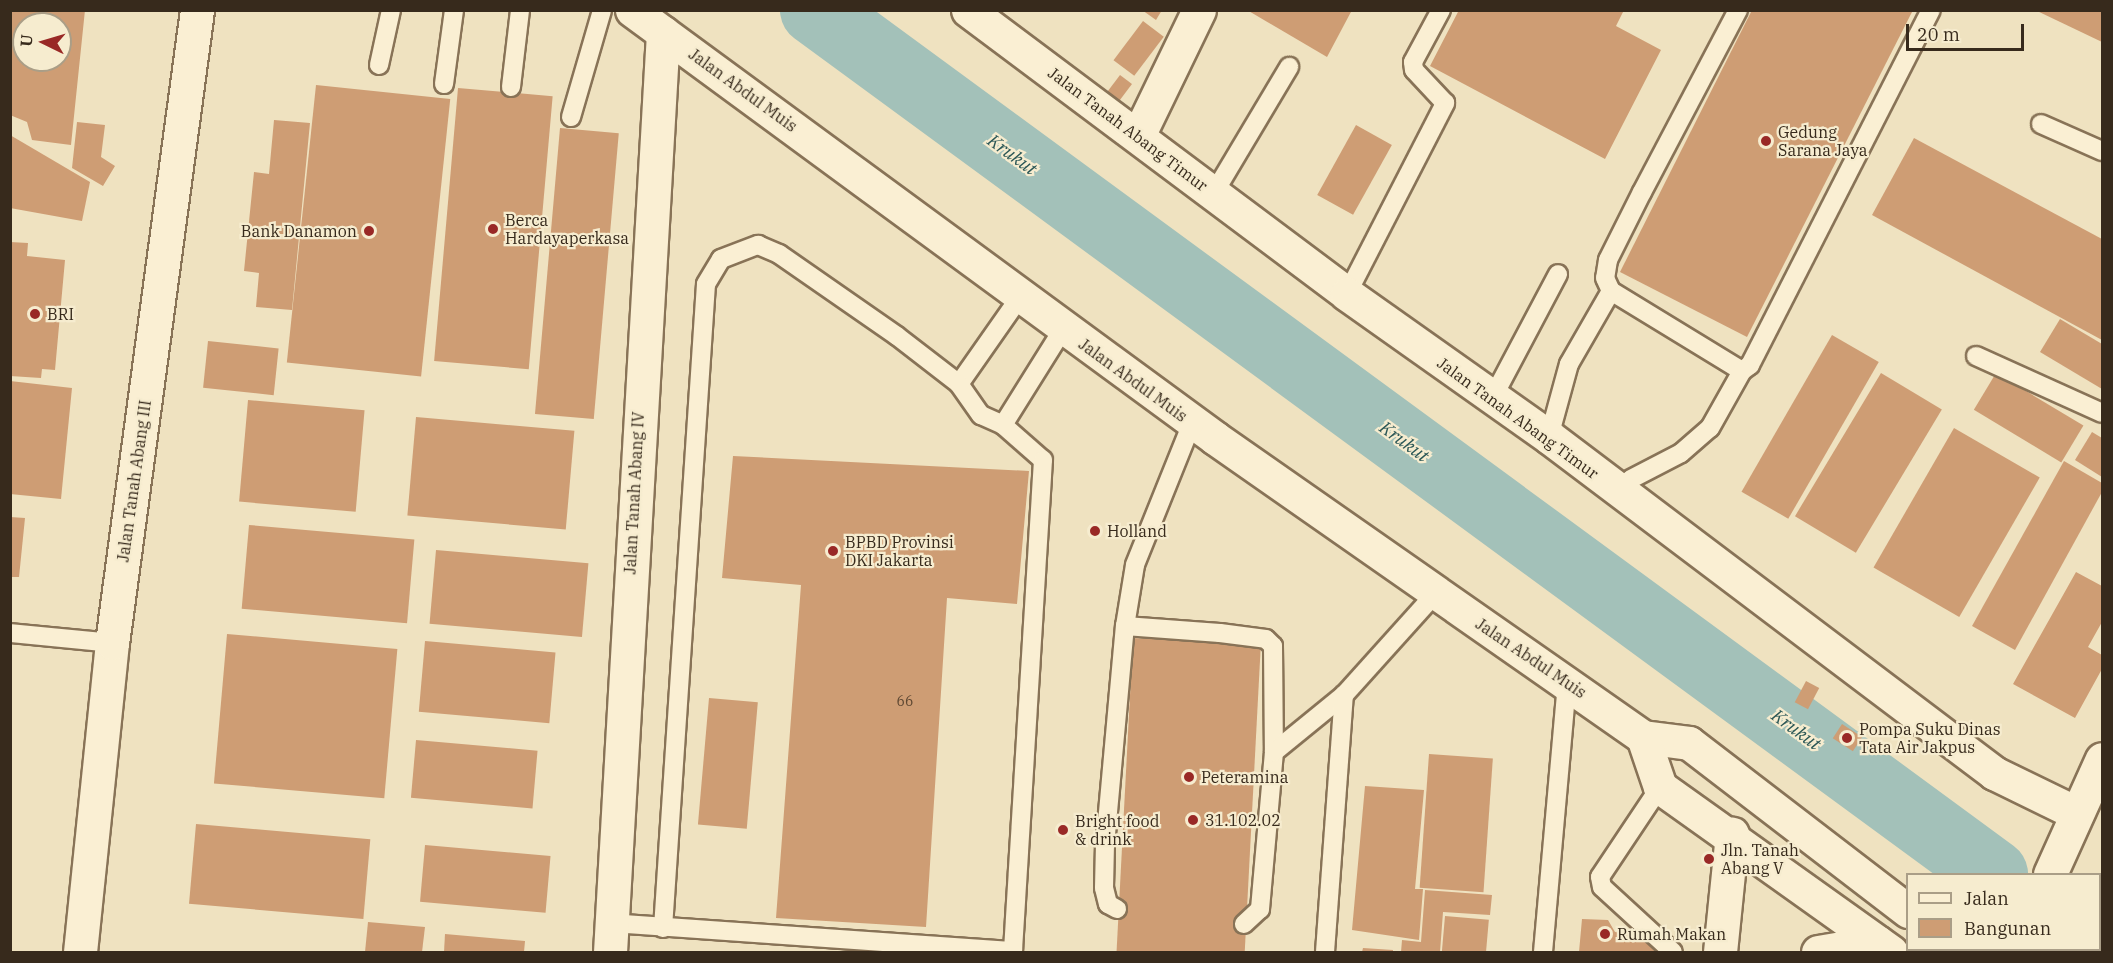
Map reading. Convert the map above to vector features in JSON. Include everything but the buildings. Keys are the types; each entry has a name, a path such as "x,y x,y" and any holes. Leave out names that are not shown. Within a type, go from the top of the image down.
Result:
{"street":[{"name":"Jalan Tanah Abang III","path":"80,952 112,644 197,10"},
{"name":"Jalan Abdul Muis","path":"632,10 1192,423 1643,737 1689,743 1906,909"},
{"name":"Jalan Tanah Abang Timur","path":"968,10 1347,294 1549,437 1619,494 1995,773 2071,825"},
{"path":"1138,136 1199,10"},
{"name":"Jalan Tanah Abang IV","path":"610,938 663,33"},
{"path":"1643,737 1660,787 1732,834 1884,947"},
{"path":"2050,873 2103,759"},
{"path":"1720,952 1732,834"},
{"path":"1818,952 1884,947"}],"lane":[{"path":"379,65 391,10"},
{"path":"444,84 454,10"},
{"path":"512,87 520,10"},
{"path":"571,117 602,10"},
{"path":"1347,294 1445,103 1414,70 1413,62 1441,10"},
{"path":"1738,10 1608,260 1605,278 1611,291 1742,371"},
{"path":"1619,494 1631,479 1681,453 1710,428 1742,371 1750,365 1931,10"},
{"path":"1214,193 1289,67"},
{"path":"2041,124 2103,151"},
{"path":"610,938 663,928 1013,952 1044,464 1003,425 981,415 959,384 779,254 758,245 721,259 706,284 663,928"},
{"path":"1493,397 1558,274"},
{"path":"1549,437 1569,364 1611,291"},
{"path":"959,384 1020,297"},
{"path":"1003,425 1063,329"},
{"path":"1976,356 2103,413"},
{"path":"1117,909 1108,904 1104,888 1105,844 1125,626 1139,554 1192,423"},
{"path":"1274,752 1344,695 1435,594"},
{"path":"1125,626 1266,639 1276,659 1274,752 1260,909 1244,924"},
{"path":"10,633 112,644"},
{"path":"1542,952 1567,682"},
{"path":"1325,952 1344,695"},
{"path":"1660,787 1600,877 1602,887 1673,952"}],"waterway":[{"name":"Krukut","path":"815,10 1992,873"}],"place":[{"name":"Gedung Sarana Jaya","path":"1766,141"},
{"name":"Berca Hardayaperkasa","path":"493,229"},
{"name":"Bank Danamon","path":"369,231"},
{"name":"BRI","path":"35,314"},
{"name":"Holland","path":"1095,531"},
{"name":"BPBD Provinsi DKI Jakarta","path":"833,551"},
{"name":"Pompa Suku Dinas Tata Air Jakpus","path":"1847,738"},
{"name":"Peteramina","path":"1189,777"},
{"name":"31.102.02","path":"1193,820"},
{"name":"Bright food & drink","path":"1063,830"},
{"name":"Jln. Tanah Abang V","path":"1709,859"},
{"name":"Rumah Makan","path":"1605,934"}]}
